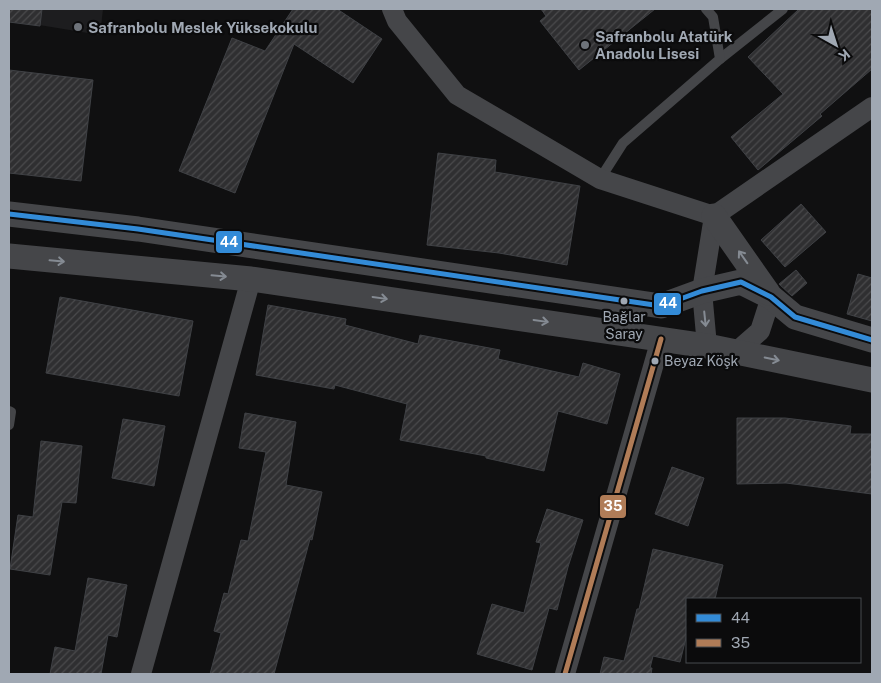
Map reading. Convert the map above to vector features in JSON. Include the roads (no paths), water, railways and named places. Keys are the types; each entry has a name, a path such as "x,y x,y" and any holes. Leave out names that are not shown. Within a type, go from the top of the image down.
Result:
{"street":[{"path":"392,9 397,21 457,95 600,179 714,216 771,297"},
{"path":"708,346 702,291 714,216 872,107"},
{"path":"9,214 138,229 661,306 702,291 742,282 771,297 795,317 872,340"},
{"path":"9,256 251,279 708,346 872,380"},
{"path":"141,674 251,279"},
{"path":"736,352 760,331 771,297"},
{"path":"565,674 661,339"}],"lane":[{"path":"706,9 713,17 720,59"},
{"path":"600,179 623,143 720,59 783,9"},
{"path":"9,411 11,412 9,425"}],"place":[{"name":"Safranbolu Meslek Yüksekokulu","path":"78,27"},
{"name":"Safranbolu Atatürk Anadolu Lisesi","path":"585,45"},
{"name":"Bağlar Saray","path":"624,301"},
{"name":"Beyaz Köşk","path":"655,361"}]}
